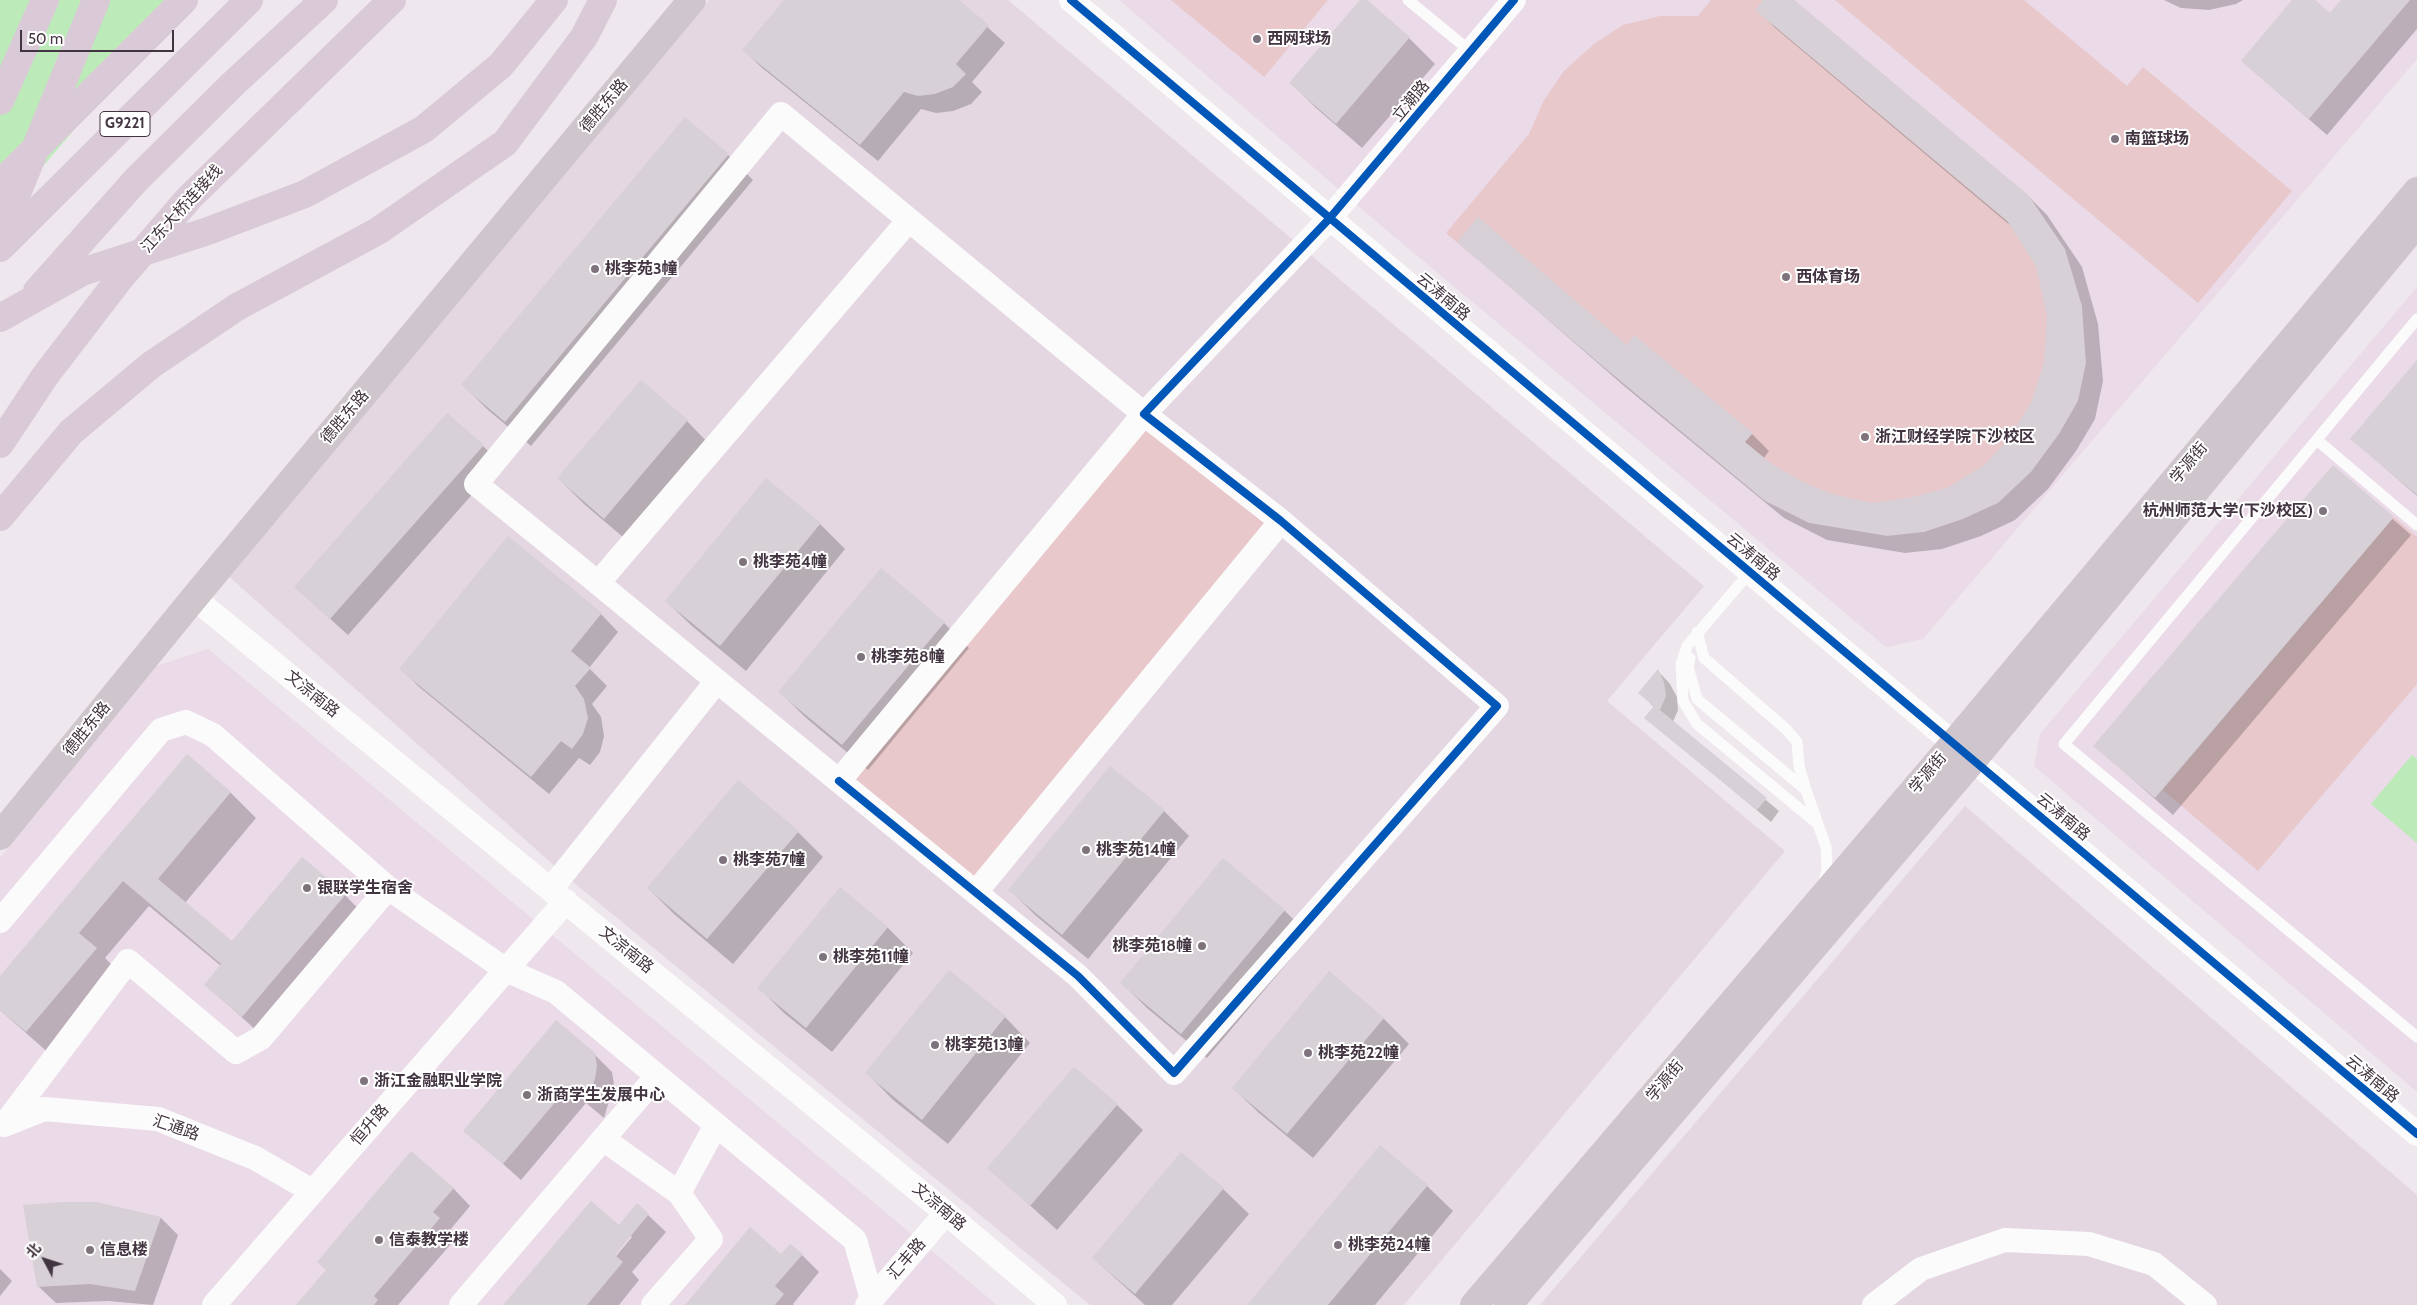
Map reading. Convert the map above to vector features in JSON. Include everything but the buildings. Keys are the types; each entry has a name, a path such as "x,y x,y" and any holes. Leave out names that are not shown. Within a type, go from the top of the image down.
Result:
{"highway":[{"path":"0,101 44,0"},
{"path":"0,235 96,0"},
{"name":"G9221","path":"0,184 184,0"},
{"name":"G9221","path":"0,248 249,0"},
{"path":"0,336 60,262 136,180 234,83 324,0"},
{"name":"江东大桥连接线","path":"0,444 45,376 121,277 189,198 392,0"},
{"path":"0,318 82,272 208,231 305,194 424,129 501,65 554,0"},
{"path":"0,517 71,432 151,365 237,307 378,231 505,143 584,37 603,0"}],"main road":[{"name":"德胜东路","path":"0,836 194,598 692,0"},
{"name":"学源街","path":"1474,1305 1819,900 1964,751 2417,192"},
{"path":"1508,1305 1964,751 2417,223"}],"street":[{"name":"云涛南路","path":"1071,0 2417,1134"},
{"name":"立潮路","path":"839,781 1144,414 1329,219 1514,0"},
{"path":"781,114 909,220 1144,414 1281,521 1497,706 1174,1073 1078,976 476,484 781,114"},
{"path":"598,583 909,220"},
{"path":"976,892 1281,521"},
{"name":"文淙南路","path":"194,598 946,1213 1055,1305"},
{"name":"恒升路","path":"214,1305 506,970 558,895 718,681"},
{"path":"0,921 161,730 186,722 213,735 388,888 506,970 556,992 855,1240 870,1302"},
{"path":"2,1126 128,961 236,1052 261,1038 388,888"},
{"path":"461,1305 657,1076"},
{"name":"汇通路","path":"2,1126 44,1110 158,1119 255,1158 312,1191"},
{"path":"679,1192 716,1125"},
{"path":"603,1139 679,1192 711,1239 653,1305"},
{"name":"汇丰路","path":"870,1302 946,1213"},
{"path":"1874,1305 1921,1269 2005,1240 2089,1244 2154,1264 2205,1305"}],"lane":[{"path":"1408,0 1470,51"},
{"path":"2417,319 2064,744 2417,1037"},
{"path":"2316,440 2417,525"},
{"path":"1750,572 1687,646 1682,664 1683,701 1697,724 1818,824"},
{"path":"1697,632 1688,667 1698,699 1806,790"},
{"path":"1697,632 1704,658 1787,730 1797,742 1806,790 1826,847 1827,869 1819,900"}],"shaded area":[{"path":"0,0 185,0 26,186 0,224"},
{"path":"709,0 1008,0 1704,586 1607,701 1785,851 1404,1305 1090,1305 567,877 226,574"},
{"name":"浙江财经学院下沙校区","path":"1119,0 2417,0 2417,59 1923,639 1886,647 1391,234"},
{"name":"西网球场","path":"1171,0 1328,0 1264,77"},
{"name":"西体育场","path":"1711,0 1794,0 2029,196 2065,249 2082,306 2086,363 2078,401 2059,434 2031,472 1998,503 1963,519 1924,532 1887,536 1809,523 1765,501 1446,233 1529,134 1544,100 1564,71 1594,44 1623,25 1660,16 1698,16"},
{"name":"南篮球场","path":"1835,0 2024,0 2127,86 2143,67 2292,191 2198,303"},
{"name":"杭州师范大学(下沙校区)","path":"2417,287 2417,1092 2034,766 2040,734"},
{"path":"1144,422 1267,524 974,879 851,778"},
{"path":"2394,517 2417,537 2417,684 2258,871 2163,790"},
{"name":"浙江金融职业学院","path":"208,649 997,1305 0,1305 0,858 151,668"},
{"path":"2412,755 2417,759 2417,843 2371,804"},
{"path":"1965,806 2417,1195 2417,1305 1540,1305"}],"cycle path":[{"path":"1071,0 2417,1134"},
{"path":"839,781 1078,976 1174,1073 1497,706 1281,521 1144,414 1329,219 1514,0"}],"place":[{"name":"西网球场","path":"1257,39"},
{"name":"南篮球场","path":"2115,139"},
{"name":"桃李苑3幢","path":"595,269"},
{"name":"西体育场","path":"1786,277"},
{"name":"浙江财经学院下沙校区","path":"1865,437"},
{"name":"杭州师范大学(下沙校区)","path":"2323,511"},
{"name":"桃李苑4幢","path":"743,562"},
{"name":"桃李苑8幢","path":"861,657"},
{"name":"桃李苑14幢","path":"1086,850"},
{"name":"桃李苑7幢","path":"723,860"},
{"name":"银联学生宿舍","path":"307,888"},
{"name":"桃李苑18幢","path":"1202,946"},
{"name":"桃李苑11幢","path":"823,957"},
{"name":"桃李苑13幢","path":"935,1045"},
{"name":"桃李苑22幢","path":"1308,1053"},
{"name":"浙江金融职业学院","path":"364,1081"},
{"name":"浙商学生发展中心","path":"527,1095"},
{"name":"信泰教学楼","path":"379,1240"},
{"name":"桃李苑24幢","path":"1338,1245"},
{"name":"信息楼","path":"90,1250"}]}
